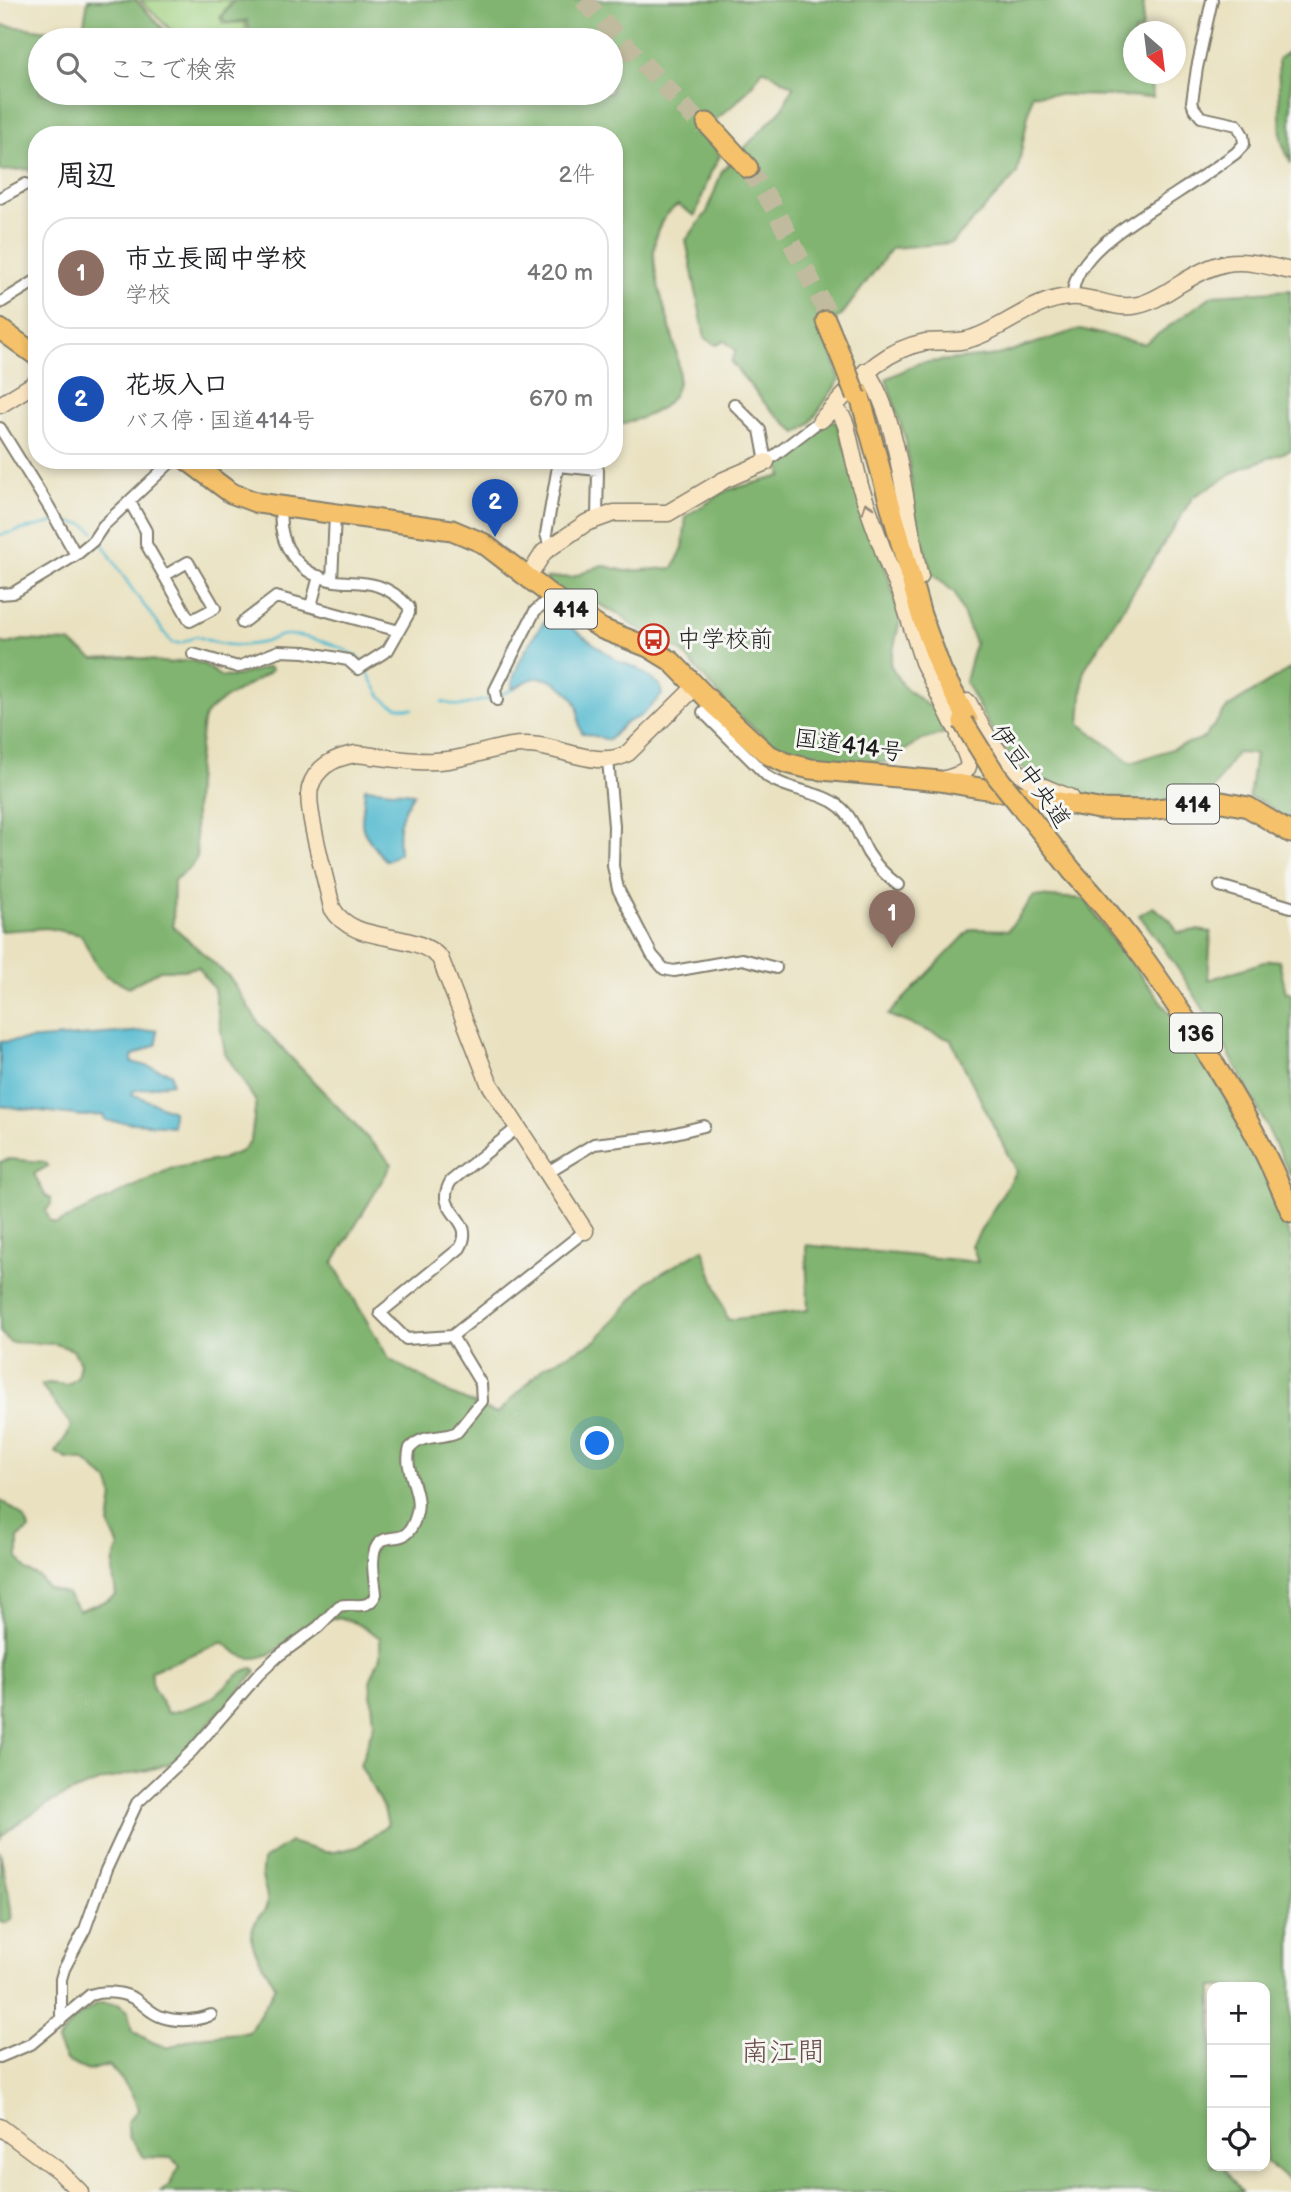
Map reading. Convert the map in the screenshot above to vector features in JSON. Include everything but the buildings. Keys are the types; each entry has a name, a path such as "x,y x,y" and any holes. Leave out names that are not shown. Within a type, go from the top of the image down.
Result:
{"highway":[{"path":"705,125 746,169"},
{"name":"伊豆中央道","path":"828,320 859,397 920,615 965,721"},
{"path":"0,329 28,349"},
{"path":"859,397 877,430 909,533"},
{"name":"伊豆中央道","path":"859,397 913,605 936,670 996,775 1053,850 1075,870 1120,924 1215,1059 1259,1128 1291,1198"},
{"path":"876,463 901,593"},
{"name":"国道414号","path":"199,469 231,492 258,503 452,530 483,544 552,596 602,628 660,654 683,672 768,754 786,763 811,769 940,781 1088,808 1146,810 1222,802 1248,807 1291,833"},
{"path":"1011,793 1038,819 1061,847 1096,878 1142,932 1212,1042 1215,1059"},
{"path":"1011,793 1065,878 1215,1059"},
{"path":"1038,819 1044,811 1059,802"},
{"name":"伊豆中央道","path":"1215,1059 1254,1130 1291,1212"}],"street":[{"path":"1073,296 1072,287 1077,275 1108,240 1236,153 1244,144 1242,130 1237,125 1201,117 1192,102 1212,0"},
{"path":"0,198 26,184"},
{"path":"528,577 540,557 550,547 597,518 614,513 668,513 724,480 766,462 821,420 866,371 882,359 906,348 926,342 973,338 1042,303 1073,296 1128,307 1153,300 1202,270 1222,263 1256,263 1291,271"},
{"path":"0,303 28,286"},
{"path":"866,371 875,387 892,433 909,533 928,610 965,721 981,765 1011,793"},
{"path":"0,405 28,388"},
{"path":"734,404 760,430 766,462"},
{"path":"834,408 843,418 860,486 901,593 923,662 965,721 984,737 1011,793"},
{"path":"0,428 76,555"},
{"path":"0,594 13,593 76,555 164,469"},
{"path":"550,547 546,534 557,469"},
{"path":"588,469 598,470 597,518"},
{"path":"130,502 146,531 146,544 164,576 190,621 215,608 188,562 164,576"},
{"path":"193,654 239,667 279,651 305,652 348,660 358,668 388,650 409,613 409,607 389,591 376,585 332,580 319,576 297,562 286,545 279,523 281,507"},
{"path":"332,580 335,515"},
{"path":"311,606 319,576"},
{"path":"497,700 495,690 535,611 552,596"},
{"path":"242,623 276,597 399,631"},
{"path":"517,1128 447,1187 445,1194 448,1208 465,1230 466,1237 460,1248 380,1313 406,1339 452,1336 585,1231 489,1083 440,958 423,945 356,929 347,926 338,918 332,908 312,815 310,789 316,776 326,765 341,756 356,754 447,760 494,748 537,746 608,760 621,758 696,686"},
{"path":"703,712 768,777 793,790 828,799 843,809 879,870 898,885"},
{"path":"940,781 960,775 969,762 965,721"},
{"path":"965,721 992,743 1015,770 1088,808"},
{"path":"608,760 614,825 614,876 618,889 659,965 674,971 742,959 776,968"},
{"path":"1220,886 1291,907"},
{"path":"546,1174 594,1144 663,1136 704,1126"},
{"path":"61,2020 61,1979 64,1969 85,1929 106,1870 137,1803 192,1751 245,1689 278,1656 318,1628 339,1606 366,1606 374,1600 374,1557 377,1546 383,1540 401,1537 407,1533 417,1516 418,1494 408,1458 410,1448 425,1437 457,1433 482,1401 481,1384 452,1336"},
{"path":"0,2057 31,2044 90,1995 98,1992 129,1996 162,2017 181,2021 212,2015"},
{"path":"0,2127 59,2171 80,2192"}],"green space":[{"path":"88,0 136,0 163,28 75,28 84,23"},
{"path":"140,0 232,0 220,17 223,24 245,22 246,28 169,28"},
{"path":"235,0 1144,0 1143,21 1123,21 1123,84 1151,84 1153,97 1032,94 1017,174 952,243 892,248 841,316 823,326 840,379 809,425 797,433 767,406 731,362 736,351 724,340 716,345 705,338 686,240 707,212 722,171 783,108 793,86 763,69 734,104 698,133 720,156 711,172 695,216 678,205 660,225 654,249 656,277 678,361 678,384 668,402 656,411 623,423 623,126 28,126 28,169 0,171 0,25 28,28 28,105 623,105 623,28 249,28 247,20 226,23 222,17"},
{"path":"1291,50 1291,164 1281,140 1278,59"},
{"path":"1290,290 1291,450 1242,468 1193,497 1084,670 1080,724 1131,763 1204,738 1227,708 1291,668 1291,821 1260,801 1249,798 1255,754 1236,753 1211,793 1165,800 1137,802 1108,799 1073,791 1040,778 1016,762 1001,744 965,681 975,643 955,593 932,574 915,512 906,441 886,379 919,363 998,355 1080,329 1144,344 1213,295"},
{"path":"830,421 836,421 895,597 900,620 890,664 902,685 928,706 934,704 947,732 920,741 884,763 807,757 782,751 732,710 683,653 630,624 623,616 590,600 584,609 550,586 546,578 573,577 602,565 625,571 673,568 683,548 686,516 728,490 782,476 779,463"},
{"path":"23,640 69,642 94,659 131,657 169,663 191,660 205,665 220,676 232,677 269,667 272,670 218,703 204,718 195,797 197,857 190,868 174,880 173,926 230,978 260,1025 392,1164 333,1263 389,1359 451,1394 497,1414 544,1367 597,1340 648,1281 703,1249 728,1320 808,1310 806,1245 978,1262 972,1245 1016,1171 951,1040 888,1015 971,929 1008,930 1034,896 1086,899 1100,923 1157,997 1227,1099 1263,1168 1291,1240 1291,2182 1270,2166 1270,1982 1207,1982 1207,2171 1226,2171 1241,2192 160,2192 169,2185 180,2166 171,2158 144,2157 129,2137 127,2122 138,2110 127,2086 109,2065 88,2071 66,2061 57,2042 74,2020 98,2003 118,2004 128,2012 132,2031 168,2048 197,2037 249,2032 275,1986 253,1946 252,1938 256,1921 267,1906 262,1874 263,1860 290,1842 324,1852 357,1847 388,1824 384,1809 360,1765 374,1724 370,1681 380,1657 380,1638 354,1623 333,1618 316,1621 275,1651 261,1657 242,1656 223,1642 151,1671 153,1688 168,1713 210,1699 242,1672 254,1668 256,1672 175,1761 74,1791 25,1818 1,1836 0,1840 0,1500 18,1512 29,1529 18,1538 18,1558 26,1570 39,1577 48,1588 66,1593 79,1610 116,1595 113,1564 119,1547 109,1525 113,1495 108,1481 84,1460 67,1459 55,1452 71,1425 41,1385 67,1385 77,1378 80,1363 73,1350 56,1344 10,1342 0,1332 0,1162 9,1159 45,1162 48,1166 34,1174 45,1195 51,1199 46,1211 50,1221 56,1224 170,1169 222,1159 242,1151 251,1140 256,1102 225,1053 214,989 198,967 160,970 129,987 106,976 97,966 81,935 47,928 0,931 0,642 7,644"},
{"path":"1153,907 1170,920 1178,933 1195,930 1211,932 1208,980 1270,960 1279,961 1286,993 1291,992 1291,1177 1258,1109 1203,1009 1162,945 1139,915"},
{"path":"0,1851 11,1915 11,1920 6,1923 0,1921"}],"water":[{"path":"551,613 618,661 637,668 660,685 662,695 641,716 625,723 609,740 582,733 574,700 555,682 534,678 512,690 520,661"},
{"path":"365,788 414,793 400,822 399,853 389,860 385,860 375,848 363,827"},
{"path":"157,1030 157,1044 132,1056 132,1062 171,1073 172,1083 133,1091 132,1094 173,1111 173,1126 108,1121 103,1115 83,1116 0,1106 0,1042"}],"waterway":[{"path":"0,535 55,522"},
{"path":"62,522 84,524 94,532"},
{"path":"98,537 172,643 182,643 196,636 222,644 246,645 283,635 294,635 337,647 362,661"},
{"path":"365,667 387,702 413,709"},
{"path":"499,695 512,690"},
{"path":"442,702 460,706 489,699"}],"tunnel":[{"path":"583,0 609,28"},
{"path":"623,42 703,127"},
{"path":"748,168 775,209 830,319"}],"place":[{"name":"花坂入口","path":"495,537"},
{"name":"中学校前","path":"654,639"},
{"name":"市立長岡中学校","path":"892,948"}],"district":[{"name":"南江間","path":"783,2051"}]}
